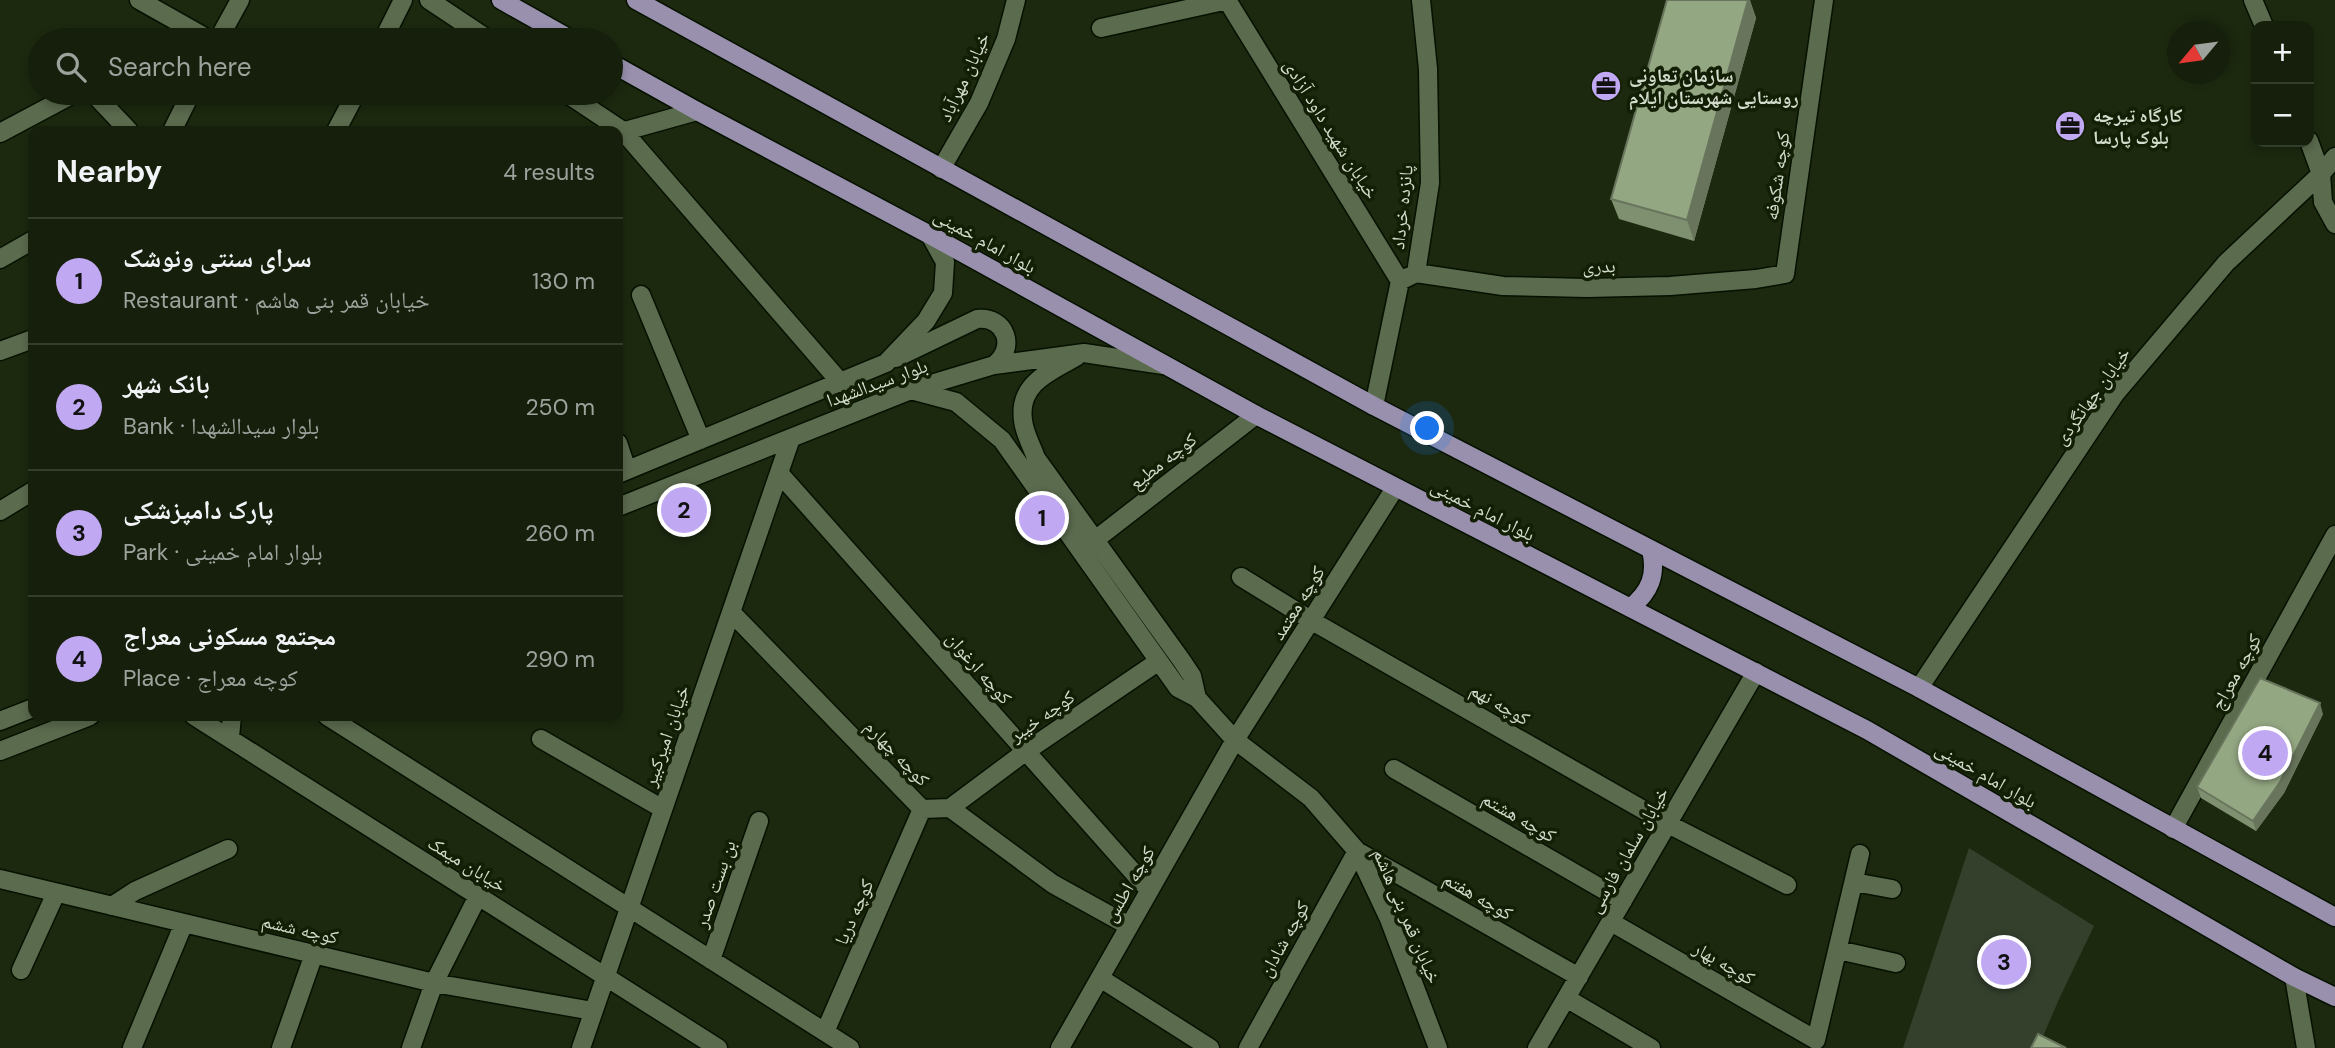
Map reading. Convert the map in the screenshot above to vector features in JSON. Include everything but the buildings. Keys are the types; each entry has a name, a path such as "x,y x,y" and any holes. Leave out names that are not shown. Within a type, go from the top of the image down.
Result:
{"main road":[{"path":"501,0 551,28"},
{"path":"636,0 1374,407 1919,688 2335,917"},
{"name":"بلوار امام خمینی","path":"623,69 1256,415 1867,730 2294,977 2335,998"},
{"path":"1630,608 1641,600 1654,577 1651,550"}],"street":[{"path":"139,0 189,28"},
{"path":"225,28 240,0"},
{"path":"389,28 403,0"},
{"path":"429,0 471,28"},
{"name":"خیابان مهرآباد","path":"941,169 979,103 1006,39 1016,0"},
{"path":"1101,28 1227,0"},
{"name":"خیابان شهید داود آزادی","path":"1227,0 1408,277"},
{"name":"پانزده خرداد","path":"1374,407 1430,183 1428,69 1421,0"},
{"name":"کوچه شکوفه","path":"1784,274 1824,0"},
{"path":"2253,0 2262,21"},
{"path":"0,133 52,105"},
{"path":"104,105 124,126"},
{"path":"174,126 185,105"},
{"path":"340,126 350,105"},
{"path":"583,105 612,126"},
{"path":"623,131 697,111"},
{"path":"623,135 841,383"},
{"path":"2311,147 2322,174 2323,202 2335,224"},
{"name":"خیابان جهانگردی","path":"1919,688 2115,394 2226,264 2322,174 2335,157"},
{"name":"بلوار سیدالشهدا","path":"623,472 886,363 926,321 943,293 946,262 930,235"},
{"path":"0,259 28,243"},
{"name":"بدری","path":"1408,277 1503,286 1587,288 1755,279 1784,274"},
{"path":"641,295 701,440"},
{"path":"886,363 976,319 985,318 999,324 1007,338 1005,354 994,365"},
{"path":"0,351 28,341"},
{"name":"بلوار سیدالشهدا","path":"623,505 911,390 994,365 1084,353 1163,365"},
{"name":"خیابان قمر بنی هاشم","path":"1084,353 1037,380 1024,397 1023,421 1036,458 1192,676 1197,698"},
{"name":"خیابان قمر بنی هاشم","path":"911,390 956,401 1002,440 1178,688 1197,698 1235,740 1311,798 1357,851 1390,919 1438,1048"},
{"name":"کوچه مطیع","path":"1095,540 1256,415"},
{"name":"خیابان امیرکبیر","path":"581,1048 791,438"},
{"name":"کوچه ارغوان","path":"779,473 1149,890"},
{"name":"کوچه معتمد","path":"1235,740 1395,488"},
{"path":"0,511 28,494"},
{"name":"کوچه معراج","path":"2173,829 2335,535"},
{"name":"کوچه نهم","path":"1241,577 1312,621 1668,824 1787,885"},
{"name":"کوچه چهارم","path":"731,611 922,809 950,808"},
{"name":"کوچه خیبر","path":"950,808 1025,752 1159,661"},
{"name":"خیابان سلمان فارسی","path":"1537,1048 1756,672"},
{"path":"0,721 28,710"},
{"path":"0,751 77,721"},
{"name":"خیابان میمک","path":"203,721 717,1048"},
{"path":"230,737 232,721"},
{"path":"335,721 850,1048"},
{"path":"541,740 663,809"},
{"name":"کوچه اطلس","path":"1060,1048 1235,740"},
{"name":"کوچه هشتم","path":"1394,769 1623,901"},
{"path":"950,808 1054,884 1129,926"},
{"name":"کوچه دریا","path":"825,1032 922,809"},
{"name":"بن بست صدر","path":"711,960 759,821"},
{"path":"112,906 147,885 228,849"},
{"name":"کوچه هفتم","path":"1357,851 1579,976"},
{"name":"کوچه شادان","path":"1248,1048 1357,851"},
{"path":"1860,853 1838,950 1896,963"},
{"name":"کوچه ششم","path":"0,879 435,983 593,1011"},
{"path":"1854,883 1892,889"},
{"path":"21,970 56,893"},
{"path":"411,1048 435,983 478,896"},
{"name":"کوچه بهار","path":"1611,922 1816,1040 1838,950"},
{"path":"132,1048 184,923"},
{"path":"281,1048 314,954"},
{"path":"2294,977 2306,1048"},
{"path":"1100,978 1210,1048"},
{"path":"1566,998 1651,1048"}],"green space":[{"path":"1969,848 2094,926 2038,1048 1903,1048"}],"place":[{"name":"سازمان تعاونی روستایی شهرستان ایلام","path":"1606,86"},
{"name":"کارگاه تیرچه بلوک پارسا","path":"2070,126"},
{"name":"بانک شهر","path":"684,510"},
{"name":"سرای سنتی ونوشک","path":"1042,518"},
{"name":"مجتمع مسکونی معراج","path":"2265,753"},
{"name":"پارک دامپزشکی","path":"2004,962"}]}
